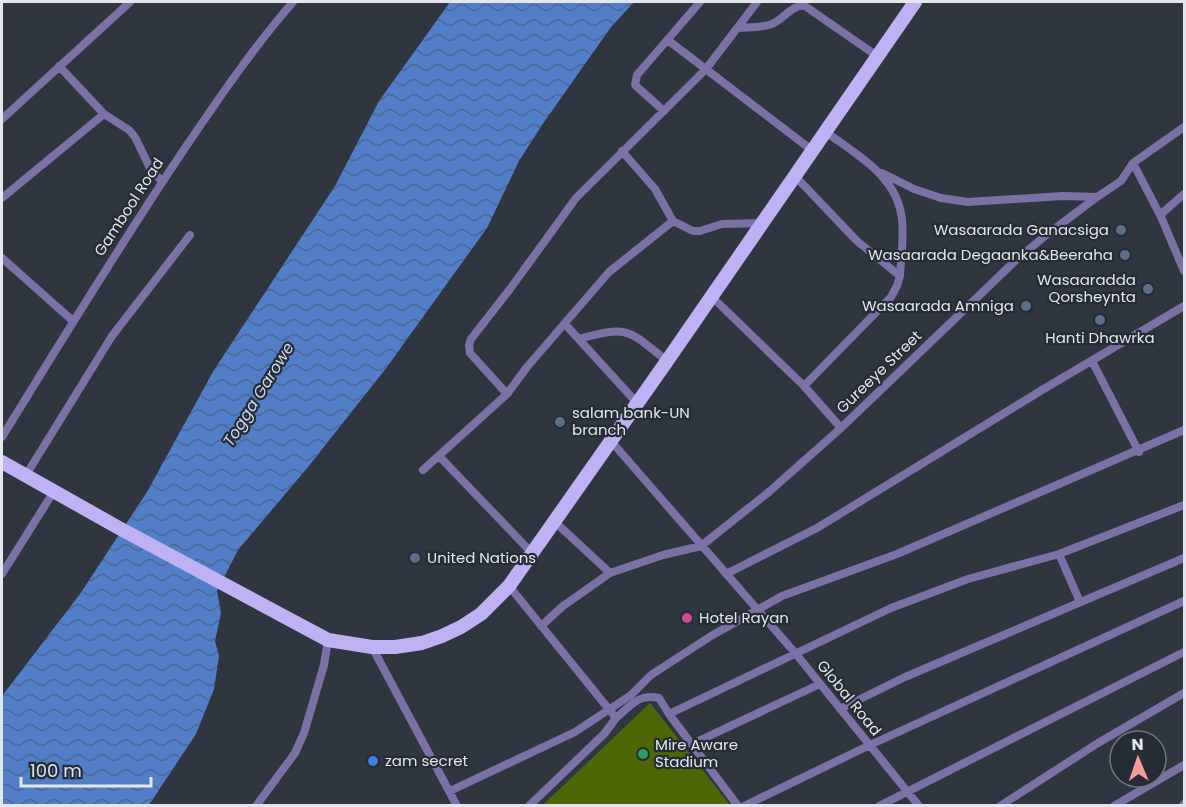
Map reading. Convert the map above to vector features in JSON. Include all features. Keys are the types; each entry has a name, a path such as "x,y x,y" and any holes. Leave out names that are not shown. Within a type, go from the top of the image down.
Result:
{"main road":[{"path":"2,462 230,589 328,640 372,647 413,644 442,636 461,627 481,614 509,586 915,2"}],"street":[{"path":"2,119 130,2"},
{"name":"Gambool Road","path":"2,437 115,252 221,95 271,26 293,2"},
{"path":"664,111 635,85 635,80 700,2"},
{"path":"507,394 470,353 468,345 471,339 576,198 706,69 757,2"},
{"path":"738,28 771,24 781,20 793,8 799,5 805,6 878,56"},
{"path":"669,40 813,151"},
{"path":"59,66 104,114 129,130 135,137 148,166 162,182"},
{"path":"2,198 104,114"},
{"name":"Gureeye Street","path":"701,546 770,491 841,428 957,314 1015,261 1096,197 1121,181 1133,163 1185,127"},
{"path":"826,132 882,173 932,195 968,202 1063,196 1096,197"},
{"path":"622,151 655,189 673,221 693,231 722,224 763,223"},
{"path":"1133,163 1185,271"},
{"path":"804,386 891,297 897,286 900,276 902,220 892,189 882,173"},
{"path":"794,175 857,241 900,276"},
{"path":"1160,215 1185,194"},
{"path":"423,470 507,394 527,367 609,272 673,221"},
{"path":"26,475 112,336 190,235"},
{"path":"2,258 73,321"},
{"path":"712,297 804,386 841,428"},
{"path":"726,574 818,528 1185,306"},
{"path":"566,324 637,403"},
{"path":"579,339 610,331 623,331 636,336 667,361"},
{"path":"1092,361 1139,452"},
{"path":"450,791 575,732 631,695 651,675 782,596 897,554 1139,452 1185,430"},
{"name":"Global Road","path":"611,441 796,654 919,806"},
{"path":"439,456 532,553"},
{"path":"2,574 54,491"},
{"path":"669,714 891,608 968,579 1059,554 1185,505"},
{"path":"555,522 610,573"},
{"path":"541,626 563,606 610,573 663,555 701,546"},
{"path":"1059,554 1080,602"},
{"path":"840,709 905,677 1185,558"},
{"path":"509,586 616,718"},
{"path":"744,806 870,745 1185,601"},
{"path":"256,806 295,753 304,733 324,664 328,640"},
{"path":"372,647 457,806"},
{"path":"879,806 1185,652"},
{"path":"692,744 820,684"},
{"path":"1000,806 1098,743 1185,693"},
{"path":"529,806 604,734 616,718 639,699 649,696 659,698 738,806"},
{"path":"1114,806 1185,765"}],"green space":[{"name":"Mire Aware Stadium","path":"650,703 730,805 543,805"}],"water":[{"name":"Togga Garowe","path":"450,2 634,2 611,27 542,125 519,161 487,228 387,367 308,467 238,550 217,591 221,613 215,641 219,656 214,689 196,734 149,805 2,805 2,696 80,594 147,492 214,370 335,186 379,101"}],"place":[{"name":"Wasaarada Ganacsiga","path":"1121,230"},
{"name":"Wasaarada Degaanka&Beeraha","path":"1125,255"},
{"name":"Wasaaradda Qorsheynta","path":"1148,289"},
{"name":"Wasaarada Amniga","path":"1026,306"},
{"name":"Hanti Dhawrka","path":"1100,320"},
{"name":"salam bank-UN branch","path":"560,422"},
{"name":"United Nations","path":"415,558"},
{"name":"Hotel Rayan","path":"687,618"},
{"name":"Mire Aware Stadium","path":"643,754"},
{"name":"zam secret","path":"373,761"}]}
